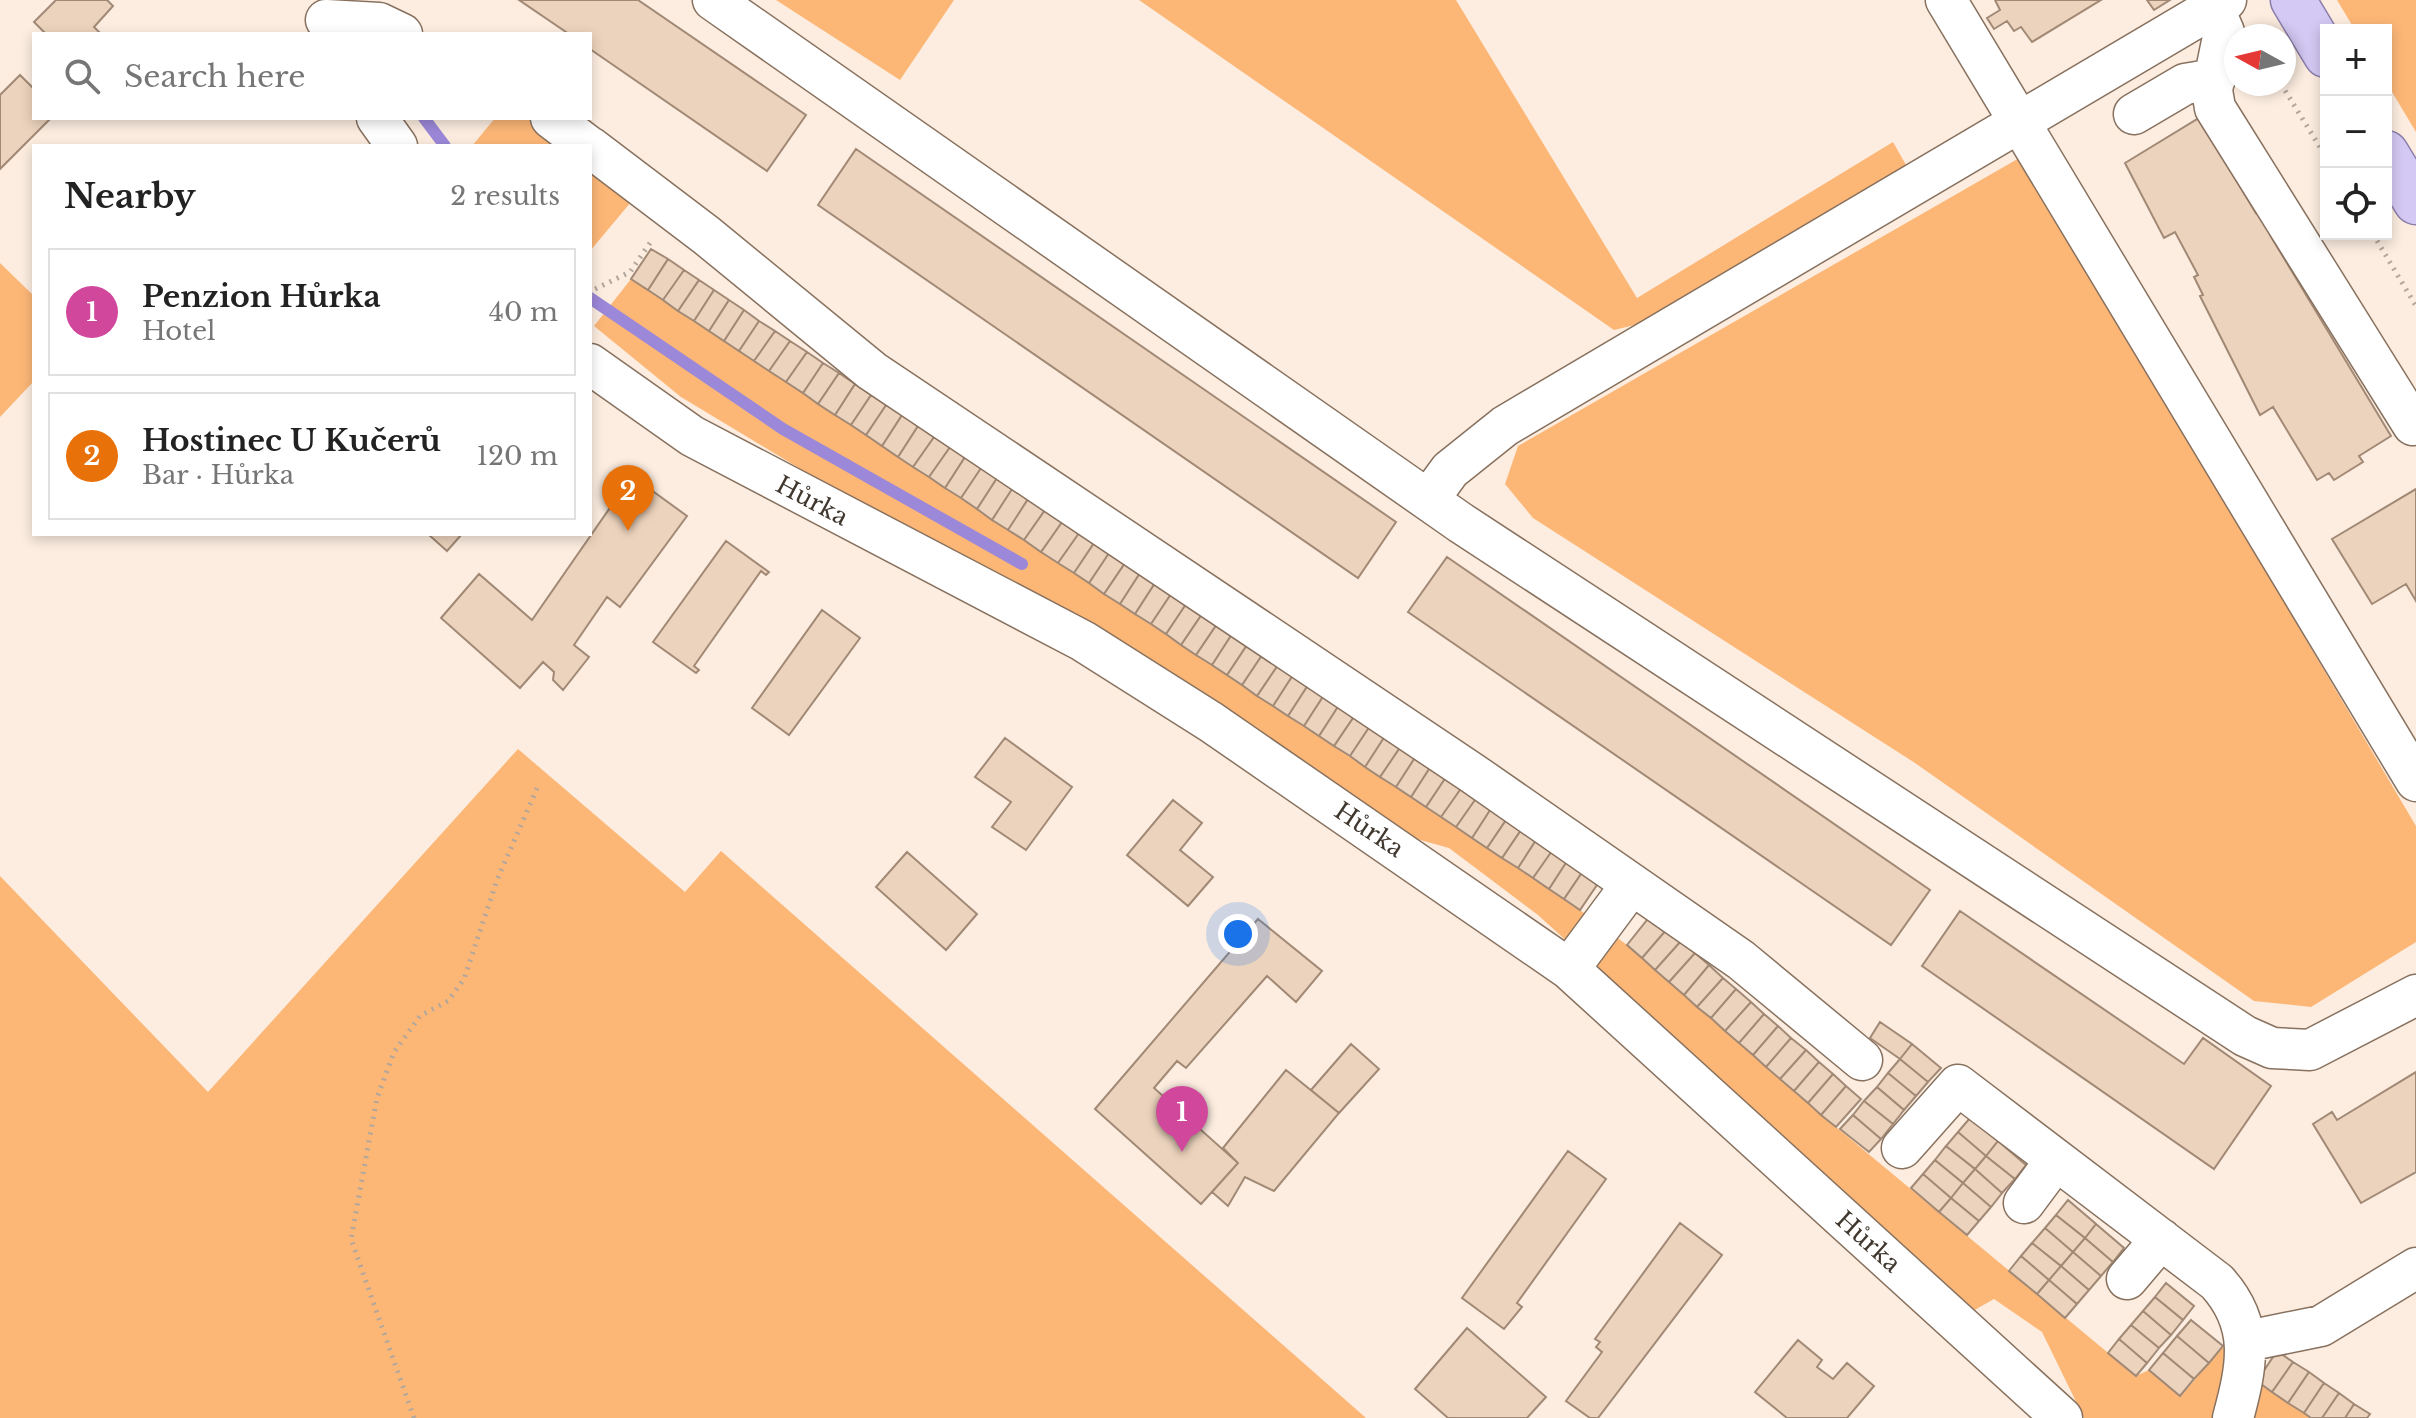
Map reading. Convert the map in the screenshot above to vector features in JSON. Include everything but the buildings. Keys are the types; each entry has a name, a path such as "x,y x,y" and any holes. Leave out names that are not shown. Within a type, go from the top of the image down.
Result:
{"main road":[{"path":"2293,0 2320,45"},
{"path":"2392,163 2416,202"}],"street":[{"path":"713,0 1428,500 2245,1036 2272,1048 2310,1050 2416,995"},
{"path":"1946,0 2416,781"},
{"path":"1428,500 1450,470 1505,426 2219,3 2224,32 2215,79 2215,108 2413,425"},
{"path":"325,18 379,23 398,32"},
{"path":"2134,114 2185,84 2215,79"},
{"path":"378,120 396,144"},
{"path":"554,120 585,144"},
{"path":"592,149 680,215 872,371 1632,884 1741,960 1862,1060"},
{"name":"Hůrka","path":"592,365 692,436 1083,641 1211,722 1569,969 2062,1418"},
{"path":"1569,969 1632,884"},
{"path":"1902,1148 1958,1085 2217,1282 2231,1297 2243,1322 2247,1341 2243,1382 2233,1418"},
{"path":"2024,1203 2056,1160"},
{"path":"2127,1279 2161,1239"},
{"path":"2247,1341 2321,1326 2416,1268"}],"path":[{"path":"2288,96 2320,147"},
{"path":"592,293 630,272 647,245 668,232 680,215"},
{"path":"2377,240 2416,306"},
{"path":"414,1418 351,1239 377,1098 394,1052 420,1016 448,1001 464,979 497,880 538,786"}],"shaded area":[{"path":"776,0 954,0 900,80"},
{"path":"1139,0 1456,0 1637,298 1893,142 1910,172 1668,317 1614,330"},
{"path":"2337,0 2416,0 2416,132 2392,92 2392,24 2351,24"},
{"path":"493,120 532,120 562,144 474,144"},
{"path":"2021,157 2416,826 2416,942 2311,1007 2254,1001 1915,763 1533,518 1505,484 1518,446"},
{"path":"592,170 631,202 592,249"},
{"path":"0,263 32,294 32,383 0,417"},
{"path":"631,279 1580,910 1627,945 1836,1127 2136,1376 2149,1370 2181,1396 2223,1346 2232,1365 2219,1418 2084,1418 2042,1332 1994,1299 1964,1316 1746,1104 1538,915 1449,848 1413,838 681,397 594,326"},
{"path":"518,749 685,892 721,851 1366,1418 0,1418 0,876 208,1092"},
{"path":"2261,1384 2311,1418 2247,1418"}],"waterway":[{"path":"426,120 444,144"},
{"path":"592,299 783,429 1022,564"}],"place":[{"name":"Hostinec U Kučerů","path":"628,531"},
{"name":"Penzion Hůrka","path":"1182,1152"}]}
